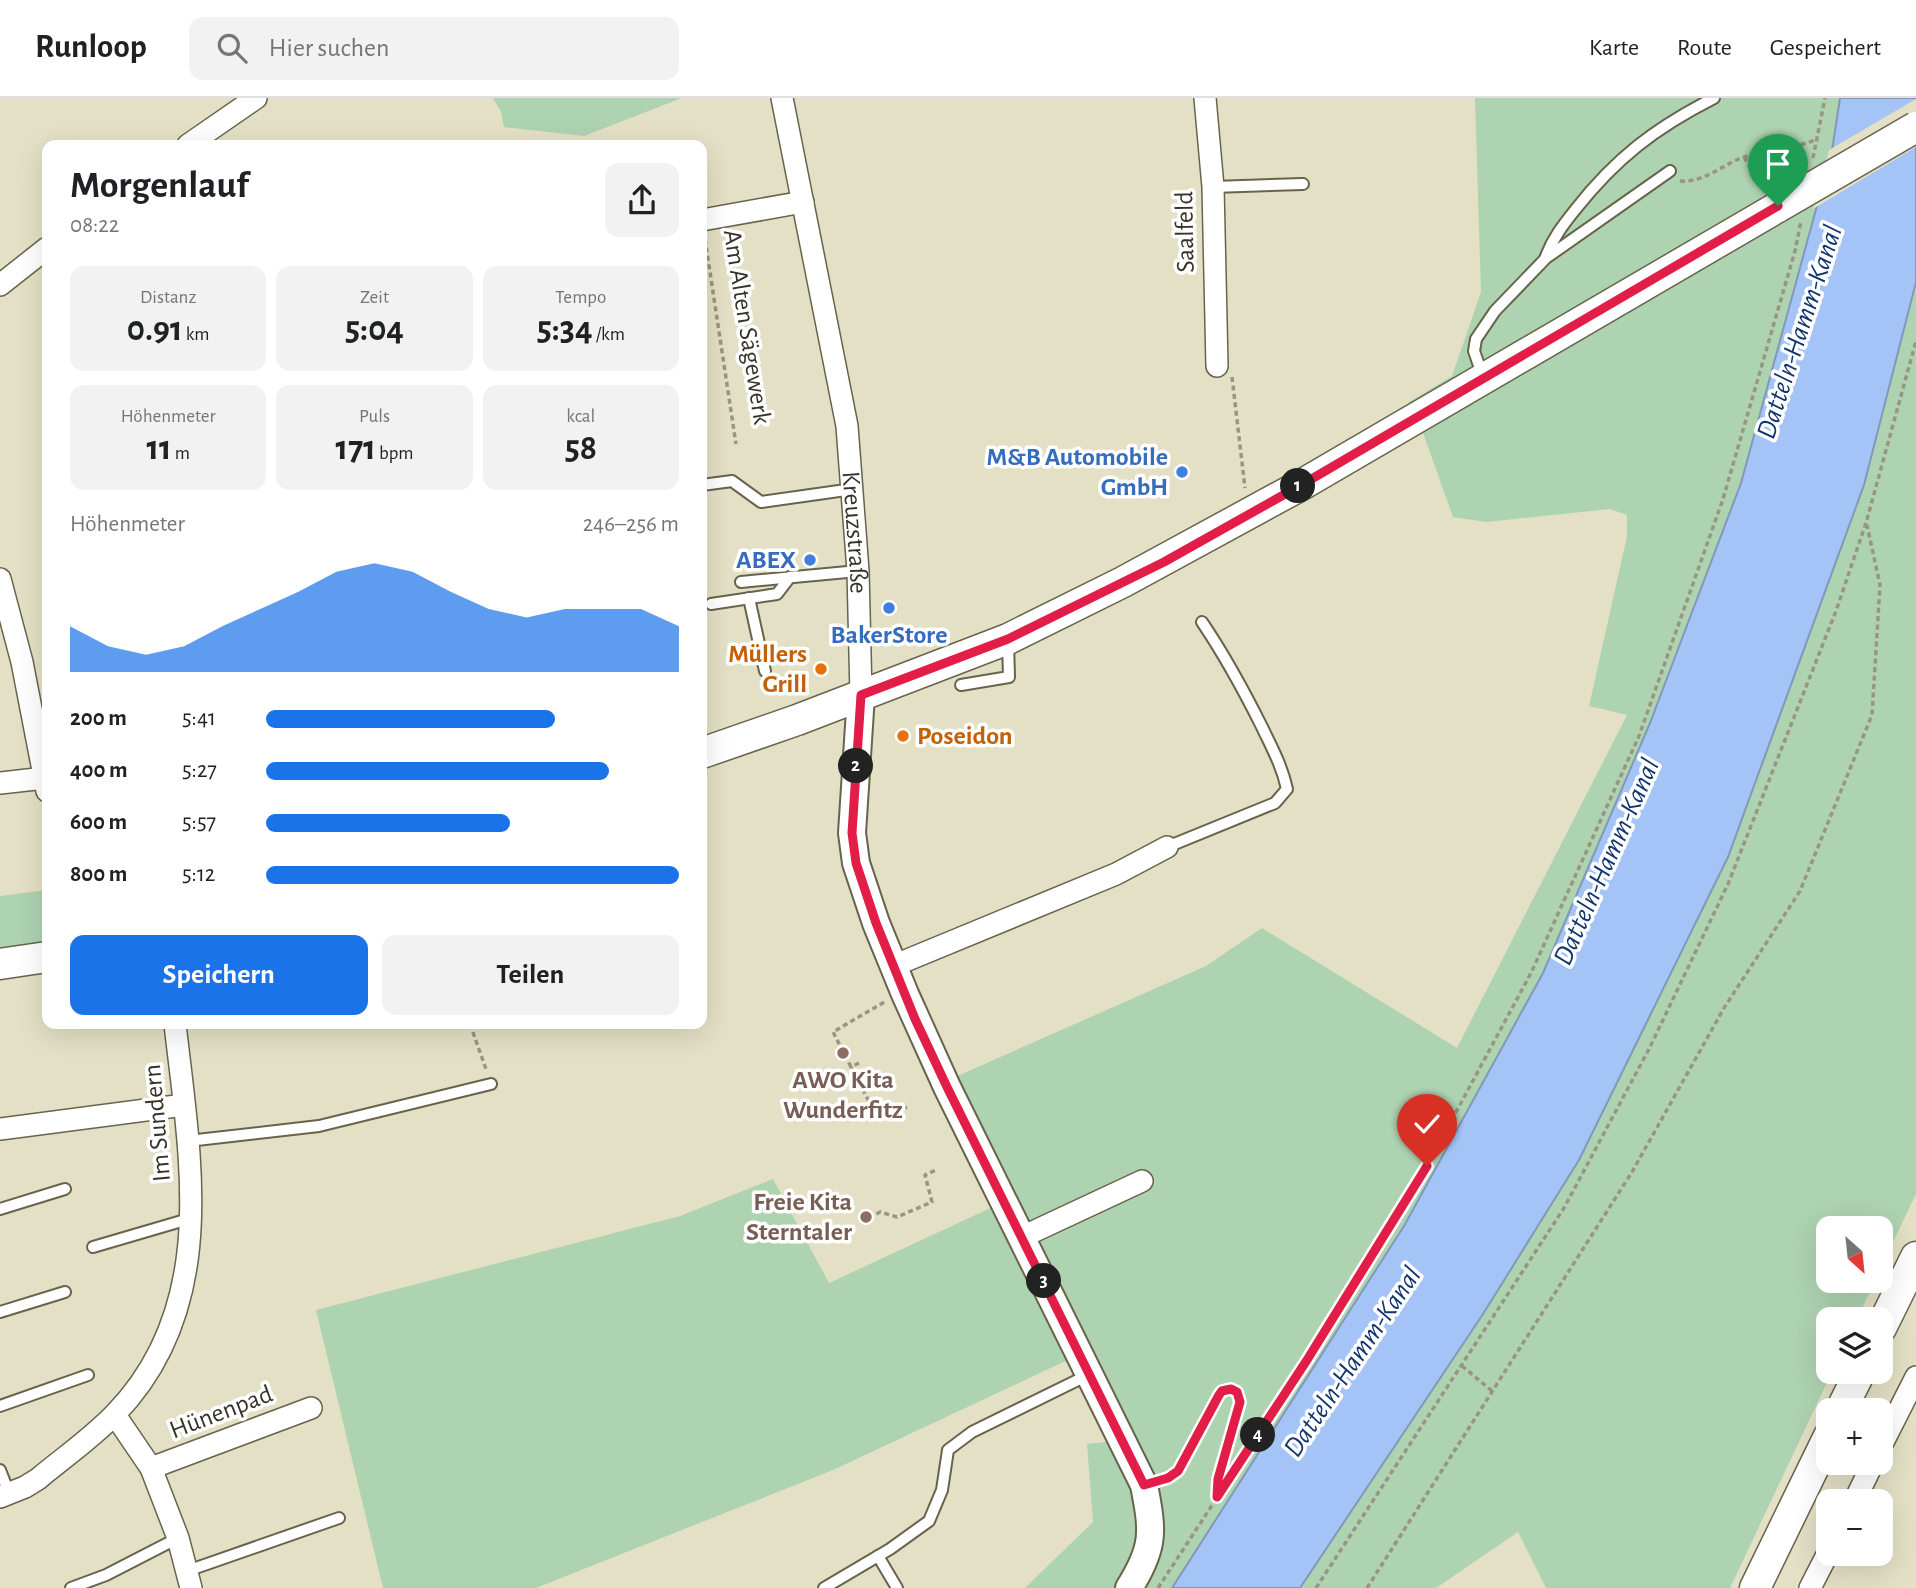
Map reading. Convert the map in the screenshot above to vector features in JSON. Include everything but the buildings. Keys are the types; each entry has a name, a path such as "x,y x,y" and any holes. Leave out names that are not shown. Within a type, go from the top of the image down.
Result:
{"main road":[{"path":"707,751 1008,639 1164,562 1484,378 1781,202 1916,127"},
{"path":"0,964 42,958"},
{"path":"1891,1307 1916,1257"},
{"path":"1755,1588 1816,1463"}],"street":[{"path":"195,140 257,98"},
{"name":"Kreuzstraße","path":"782,98 846,426 853,489 861,695 852,833 856,863 893,966 947,1087 1144,1485 1151,1520 1150,1544 1142,1568 1129,1588"},
{"name":"Saalfeld","path":"1205,98 1213,187 1217,366"},
{"name":"Am Alten Sägewerk","path":"707,219 803,202"},
{"path":"0,285 42,251"},
{"path":"0,579 22,662 42,764"},
{"path":"0,783 42,784"},
{"path":"893,966 1116,874 1167,847"},
{"name":"Im Sundern","path":"5,1495 25,1488 38,1479 115,1415 147,1374 177,1312 189,1259 192,1218 188,1141 176,1029"},
{"path":"0,1129 184,1105"},
{"path":"1022,1237 1142,1181"},
{"path":"1893,1422 1916,1377"},
{"name":"Hünenpad","path":"151,1468 311,1408"},
{"name":"Hünenpad","path":"115,1415 151,1468 178,1538 189,1579"},
{"path":"1810,1588 1821,1566"}],"lane":[{"path":"1546,258 1553,238 1609,169 1629,151 1686,112 1714,98"},
{"path":"1484,378 1475,360 1474,351 1476,339 1495,311 1546,258 1670,171"},
{"path":"1213,187 1303,184"},
{"path":"707,484 732,481 761,502 853,489"},
{"path":"741,582 858,571"},
{"path":"711,604 777,594 790,577"},
{"path":"749,598 765,671"},
{"path":"1167,847 1275,803 1287,789 1283,771 1247,696 1202,622"},
{"path":"961,685 1009,677 1008,639"},
{"path":"188,1141 319,1126 491,1084"},
{"path":"0,1209 65,1189"},
{"path":"93,1247 192,1218"},
{"path":"0,1312 65,1292"},
{"path":"824,1588 929,1521 942,1490 948,1450 972,1432 1090,1374"},
{"path":"0,1406 88,1375"},
{"path":"0,1470 5,1495"},
{"name":"Hünenpad","path":"189,1579 339,1518"},
{"path":"71,1588 106,1575 178,1538"},
{"path":"878,1556 897,1588"}],"path":[{"path":"1812,164 1825,98"},
{"path":"1670,171 1676,181 1686,182 1723,169 1745,156 1795,148 1817,139"},
{"path":"1158,1588 1307,1360 1427,1166 1531,973 1639,736 1723,499 1795,251 1781,202 1745,156"},
{"name":"Am Alten Sägewerk","path":"707,253 736,444"},
{"path":"1316,1588 1564,1208 1649,1049 1728,884 1836,611 1866,523 1916,341"},
{"path":"1217,366 1232,376 1245,493 1251,513"},
{"path":"1367,1588 1632,1172 1724,1008 1800,891 1872,715 1880,585 1866,523"},
{"path":"905,994 887,1001 833,1032 877,1117 907,1107"},
{"path":"472,1029 491,1084"},
{"path":"851,1067 859,1063"},
{"path":"869,1217 880,1212 897,1217 932,1202 925,1175 938,1169"},
{"path":"1462,1366 1492,1391"},
{"path":"1144,1485 1168,1478 1178,1471 1219,1395 1222,1391 1231,1389 1237,1392 1240,1402 1218,1479 1217,1497"}],"green space":[{"path":"493,98 682,98 584,136 504,127 501,112"},
{"path":"1475,98 1840,98 1832,151 1741,483 1650,723 1543,973 1404,1226 1172,1588 1025,1588 1093,1522 1087,1444 1113,1441 1087,1351 833,1470 536,1588 383,1588 316,1310 680,1216 773,1179 829,1283 1012,1198 953,1078 1206,966 1262,928 1457,1048 1627,715 1589,706 1627,536 1627,515 1610,509 1486,522 1453,517 1422,430 1409,402 1452,376 1481,292"},
{"path":"1916,282 1916,1194 1894,1240 1894,1216 1816,1216 1816,1293 1869,1293 1863,1307 1816,1307 1816,1384 1826,1384 1820,1398 1816,1398 1816,1406 1730,1588 1546,1588 1518,1532 1436,1588 1300,1588 1483,1314 1579,1160 1728,857 1864,485"},
{"path":"42,891 42,961 0,967 0,896"}],"water":[{"name":"Datteln-Hamm-Kanal","path":"1840,98 1916,98 1916,282 1864,485 1728,857 1579,1160 1483,1314 1300,1588 1172,1588 1404,1226 1543,973 1650,723 1741,483 1832,151"}],"pier":[{"path":"1916,99 1916,147 1813,209 1829,150"}],"place":[{"name":"M&B Automobile GmbH","path":"1182,472"},
{"name":"ABEX","path":"810,560"},
{"name":"BakerStore","path":"889,608"},
{"name":"Müllers Grill","path":"821,669"},
{"name":"Poseidon","path":"903,736"},
{"name":"AWO Kita Wunderfitz","path":"843,1053"},
{"name":"Freie Kita Sterntaler","path":"866,1217"}],"route":[{"path":"1427,1166 1307,1360 1217,1497 1218,1479 1240,1402 1237,1392 1231,1389 1222,1391 1219,1395 1178,1471 1168,1478 1144,1485 947,1087 915,1019 876,923 856,863 852,833 861,695 1008,639 1164,562 1303,484 1778,206"}]}
